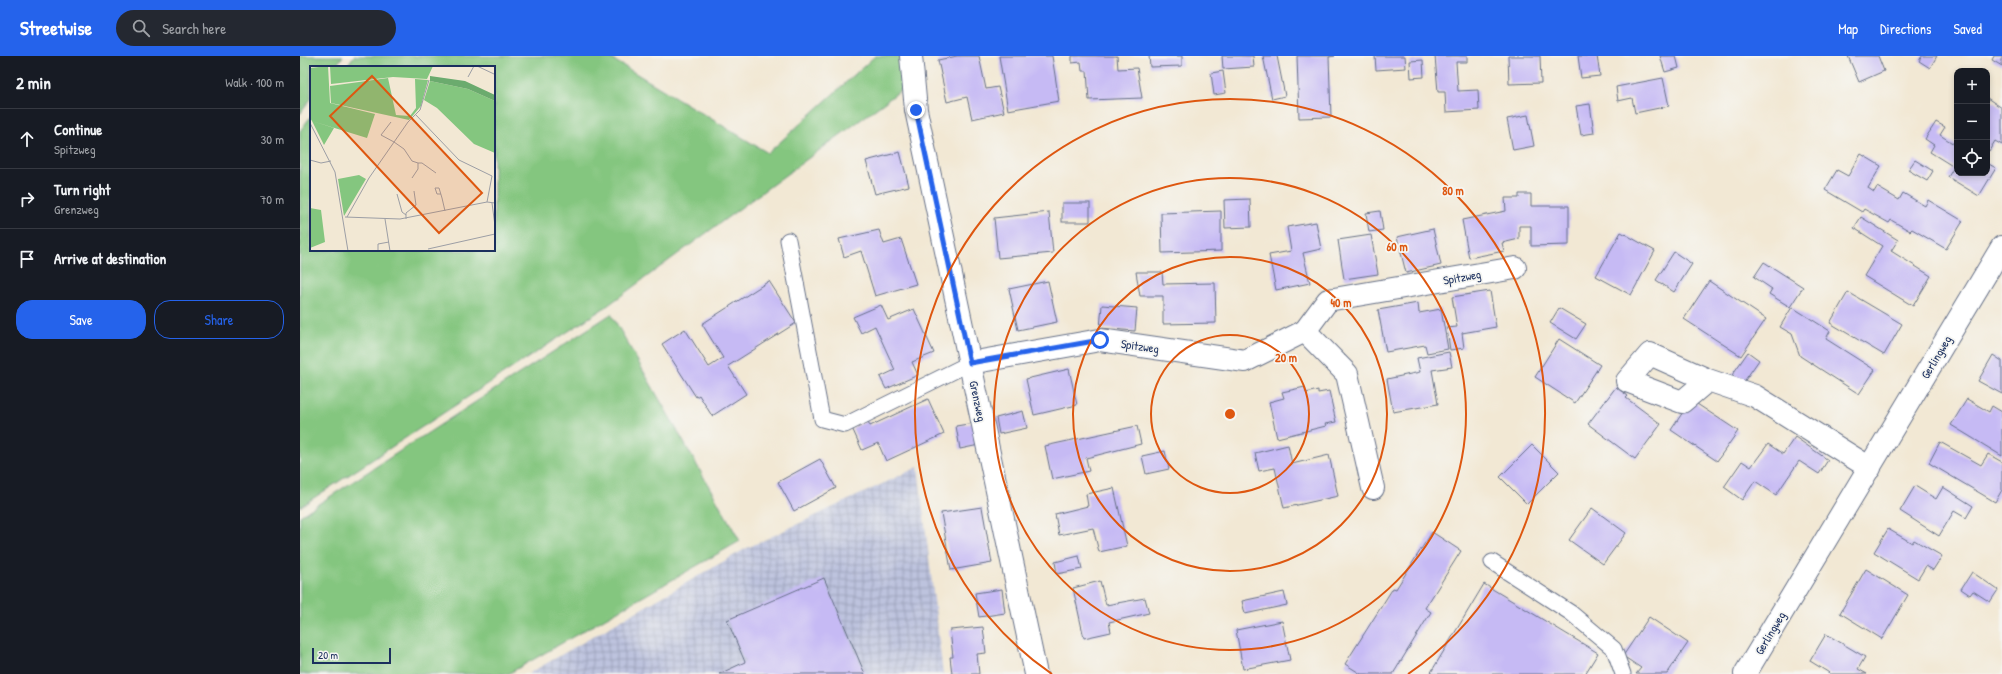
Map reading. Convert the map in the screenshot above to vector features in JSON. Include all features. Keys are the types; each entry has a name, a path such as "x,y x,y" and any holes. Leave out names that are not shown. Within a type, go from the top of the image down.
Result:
{"street":[{"name":"Grenzweg","path":"911,56 916,110 1036,674"},
{"name":"Gerlingweg","path":"1745,674 2002,247"},
{"name":"Spitzweg","path":"970,363 1100,340 1245,361 1305,331 1328,300 1516,268"},
{"path":"1305,331 1347,374 1373,488"},
{"path":"1708,380 1755,396 1870,468"}],"lane":[{"path":"788,240 822,419 845,424 970,363"},
{"path":"1492,562 1570,613 1614,649 1624,674"}],"shaded area":[{"path":"918,467 943,674 528,674 745,549"}],"green space":[{"path":"300,56 343,56 336,66 310,66 310,100 300,114"},
{"path":"354,56 607,56 768,153 875,56 900,56 904,88 607,306 300,507 300,131 310,117 310,251 495,251 495,66 347,66"},
{"path":"611,314 740,541 508,674 300,674 300,516"}],"building":[{"path":"957,56 979,56 986,89 998,87 1004,112 972,119 967,97 947,102 938,60"},
{"path":"999,56 1052,56 1059,101 1008,110"},
{"path":"1072,56 1117,56 1118,69 1137,68 1142,98 1089,100 1087,71 1082,71 1081,62 1072,63"},
{"path":"1149,56 1182,56 1182,66 1150,67"},
{"path":"1222,56 1253,56 1254,67 1223,69"},
{"path":"1263,56 1277,56 1285,96 1272,99"},
{"path":"1297,56 1335,56 1329,57 1331,117 1299,118"},
{"path":"1375,56 1405,56 1406,68 1376,70"},
{"path":"1435,56 1467,56 1467,62 1456,62 1458,91 1478,90 1479,110 1446,112 1445,92 1438,92"},
{"path":"1508,56 1540,56 1541,83 1509,84"},
{"path":"1578,56 1597,56 1600,76 1581,78"},
{"path":"1660,56 1676,56 1679,68 1665,72"},
{"path":"1848,56 1878,56 1884,71 1859,82"},
{"path":"1922,56 1937,56 1930,68 1919,61"},
{"path":"1994,56 2002,56 2002,66 1992,60"},
{"path":"1423,60 1424,77 1411,78 1410,61"},
{"path":"1223,71 1226,93 1214,95 1211,73"},
{"path":"1663,78 1669,106 1635,113 1632,98 1618,101 1616,87"},
{"path":"1990,100 2002,108 2002,145 1995,141 1990,149"},
{"path":"1590,104 1594,133 1581,135 1576,106"},
{"path":"1528,115 1534,146 1513,150 1507,119"},
{"path":"1936,122 1945,127 1940,135 1954,144 1954,167 1930,152 1934,145 1925,139"},
{"path":"900,152 909,186 875,194 866,161"},
{"path":"1861,154 1881,166 1868,188 1874,192 1877,187 1899,200 1903,193 1925,206 1928,200 1963,221 1946,249 1912,229 1910,231 1891,220 1889,223 1864,209 1862,212 1825,190 1837,170 1848,176"},
{"path":"1915,160 1933,171 1927,181 1908,170"},
{"path":"1990,165 1996,168 1979,196 1948,177 1954,167 1954,176 1990,176"},
{"path":"1519,194 1531,194 1531,206 1569,206 1569,245 1531,246 1531,226 1519,226 1519,239 1502,243 1504,251 1469,258 1462,220 1506,211 1505,198 1519,198"},
{"path":"1250,199 1251,227 1225,228 1224,200"},
{"path":"1062,203 1090,203 1090,222 1062,222"},
{"path":"1221,211 1221,251 1162,253 1161,213"},
{"path":"1380,211 1383,230 1369,232 1366,213"},
{"path":"1049,212 1053,253 998,258 994,218"},
{"path":"1861,217 1898,240 1891,251 1931,276 1913,306 1864,276 1882,246 1854,228"},
{"path":"1316,222 1321,249 1303,253 1310,283 1276,290 1269,255 1291,251 1287,227"},
{"path":"1433,229 1441,265 1406,273 1397,237"},
{"path":"879,230 884,244 901,239 916,284 875,296 861,251 844,257 839,239"},
{"path":"1621,232 1655,251 1631,295 1596,276"},
{"path":"1371,235 1378,274 1344,279 1338,240"},
{"path":"1674,252 1692,264 1674,292 1656,280"},
{"path":"1764,262 1803,287 1790,307 1769,294 1772,289 1754,277"},
{"path":"1136,272 1162,272 1163,284 1215,283 1216,323 1163,324 1163,296 1140,296"},
{"path":"769,281 796,323 728,366 746,394 712,416 699,395 696,397 662,344 685,329 709,367 723,358 702,324"},
{"path":"1048,281 1057,322 1018,330 1009,289"},
{"path":"1709,281 1766,319 1741,356 1684,319"},
{"path":"1490,291 1496,327 1462,333 1464,348 1450,350 1447,328 1457,327 1452,297"},
{"path":"1848,292 1902,324 1884,355 1830,323"},
{"path":"1418,303 1419,313 1441,309 1448,349 1427,353 1425,345 1386,352 1378,310"},
{"path":"881,305 888,320 914,309 934,353 912,362 918,375 886,389 880,377 895,370 875,326 861,333 853,317"},
{"path":"1102,305 1137,308 1135,331 1100,328"},
{"path":"1792,307 1830,331 1826,339 1875,370 1859,394 1800,356 1792,334 1780,327"},
{"path":"1559,308 1586,324 1576,339 1550,323"},
{"path":"1559,339 1600,365 1575,403 1535,377"},
{"path":"1449,352 1452,367 1432,370 1438,404 1393,412 1387,379 1420,372 1417,358"},
{"path":"1748,352 1759,360 1743,383 1732,375"},
{"path":"1993,355 2002,361 2002,394 1978,381"},
{"path":"1069,369 1077,405 1034,415 1026,379"},
{"path":"1305,387 1306,393 1318,390 1318,393 1329,391 1336,422 1325,424 1326,426 1277,438 1269,402 1284,398 1282,392"},
{"path":"1616,387 1628,396 1626,398 1661,424 1635,459 1588,424"},
{"path":"928,399 944,434 886,461 878,443 862,450 852,428 868,421 870,426"},
{"path":"1967,399 1989,412 1992,406 2002,412 2002,456 1951,425"},
{"path":"1691,400 1738,431 1717,461 1671,430"},
{"path":"1023,411 1027,428 999,434 996,418"},
{"path":"974,423 979,445 960,449 956,426"},
{"path":"1137,426 1141,444 1086,458 1089,471 1052,479 1045,446"},
{"path":"1795,437 1828,460 1819,474 1799,461 1776,495 1755,481 1742,500 1724,487 1742,461 1751,467 1768,444 1783,454"},
{"path":"1940,442 1981,465 1988,454 2002,462 2002,490 1995,502 1929,463"},
{"path":"1288,445 1292,464 1329,455 1338,496 1284,508 1275,468 1259,471 1255,453"},
{"path":"1532,445 1559,472 1527,504 1500,477"},
{"path":"1165,451 1169,469 1146,474 1142,456"},
{"path":"820,459 836,488 794,511 778,482"},
{"path":"1915,486 1936,499 1943,487 1973,506 1966,518 1954,511 1939,536 1900,511"},
{"path":"1114,488 1127,546 1099,552 1093,528 1059,535 1055,514 1088,506 1086,494"},
{"path":"982,507 992,563 951,570 941,513"},
{"path":"1592,508 1626,533 1603,564 1569,540"},
{"path":"1888,529 1912,543 1914,540 1942,556 1933,570 1926,566 1918,579 1874,552"},
{"path":"1432,532 1461,551 1425,608 1431,612 1393,674 1361,674 1345,664 1393,588 1396,589"},
{"path":"1079,556 1082,569 1057,574 1055,562"},
{"path":"1866,569 1908,595 1882,639 1840,613"},
{"path":"1972,572 1998,590 1990,602 1973,591 1970,595 1961,589"},
{"path":"824,578 865,674 719,674 745,662 727,620"},
{"path":"1100,581 1106,605 1145,598 1149,613 1109,622 1111,632 1084,638 1073,588"},
{"path":"1484,584 1598,653 1585,674 1430,674"},
{"path":"1002,589 1005,613 979,617 975,593"},
{"path":"1284,592 1287,605 1245,614 1242,601"},
{"path":"1649,617 1688,643 1667,674 1636,674 1641,668 1623,656"},
{"path":"1282,621 1290,660 1243,669 1236,630"},
{"path":"983,627 986,653 977,654 979,674 952,674 950,657 953,657 950,630"},
{"path":"1826,634 1865,657 1858,669 1867,674 1831,674 1810,661"}],"route":[{"path":"916,110 970,363 1100,340"}]}
